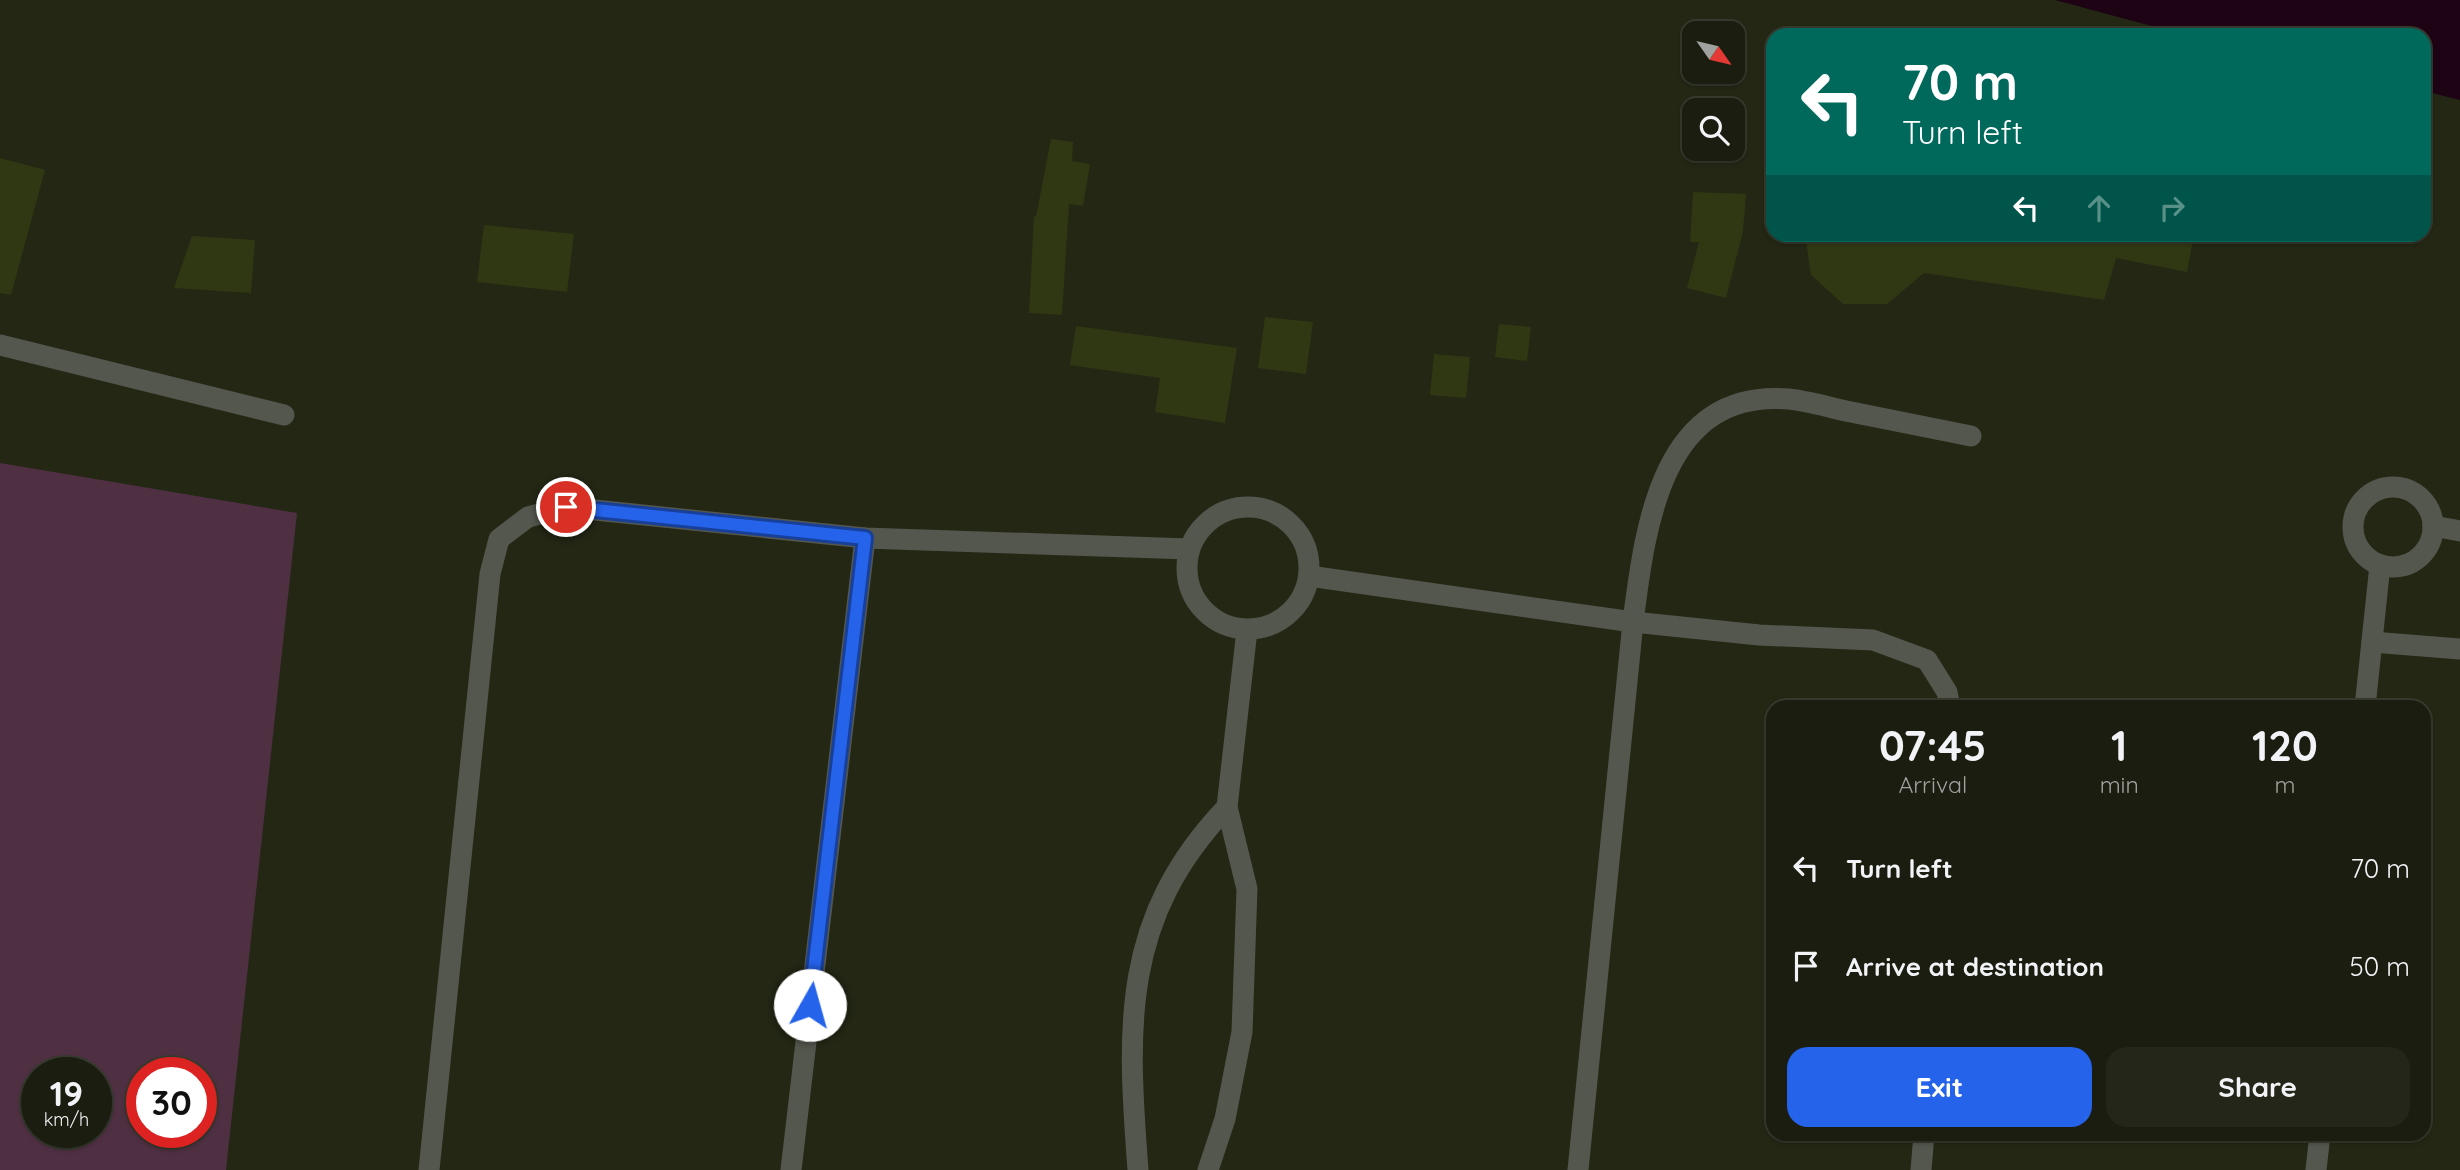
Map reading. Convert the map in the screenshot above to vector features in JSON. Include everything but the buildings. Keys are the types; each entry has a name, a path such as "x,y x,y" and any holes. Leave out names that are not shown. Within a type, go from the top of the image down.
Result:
{"street":[{"path":"0,345 42,358 284,415"},
{"path":"1578,1170 1633,622 1641,558 1659,485 1687,437 1719,411 1747,401 1789,399 1971,436"},
{"path":"2392,487 2414,494 2430,511 2433,526 2431,541 2423,555 2410,564 2395,567 2380,565 2367,557 2357,545 2353,529 2356,514 2364,500 2376,491 2392,487"},
{"path":"429,1170 490,574 499,539 528,517 566,507 865,538 1189,549"},
{"path":"1239,508 1262,508 1282,517 1298,533 1307,554 1309,576 1302,598 1288,615 1268,626 1247,630 1224,626 1205,613 1191,594 1186,572 1189,549 1200,529 1217,514 1239,508"},
{"path":"2433,526 2460,531"},
{"path":"791,1170 865,538"},
{"path":"2366,700 2380,565"},
{"path":"1309,576 1633,622 1759,635 1873,640 1927,660 1947,692 1949,700"},
{"path":"1208,1170 1225,1119 1242,1032 1247,889 1227,807 1247,630"},
{"path":"2372,642 2460,649"},
{"path":"1138,1170 1133,1108 1133,1018 1144,945 1166,888 1195,841 1227,807"},
{"path":"1921,1170 1923,1141"},
{"path":"2316,1170 2319,1141"}],"shaded area":[{"path":"2055,0 2460,0 2460,100 2431,93 2431,28 2159,28"},
{"path":"0,463 297,513 226,1170 0,1170"}],"route":[{"path":"566,507 865,538 810,1005"}]}
